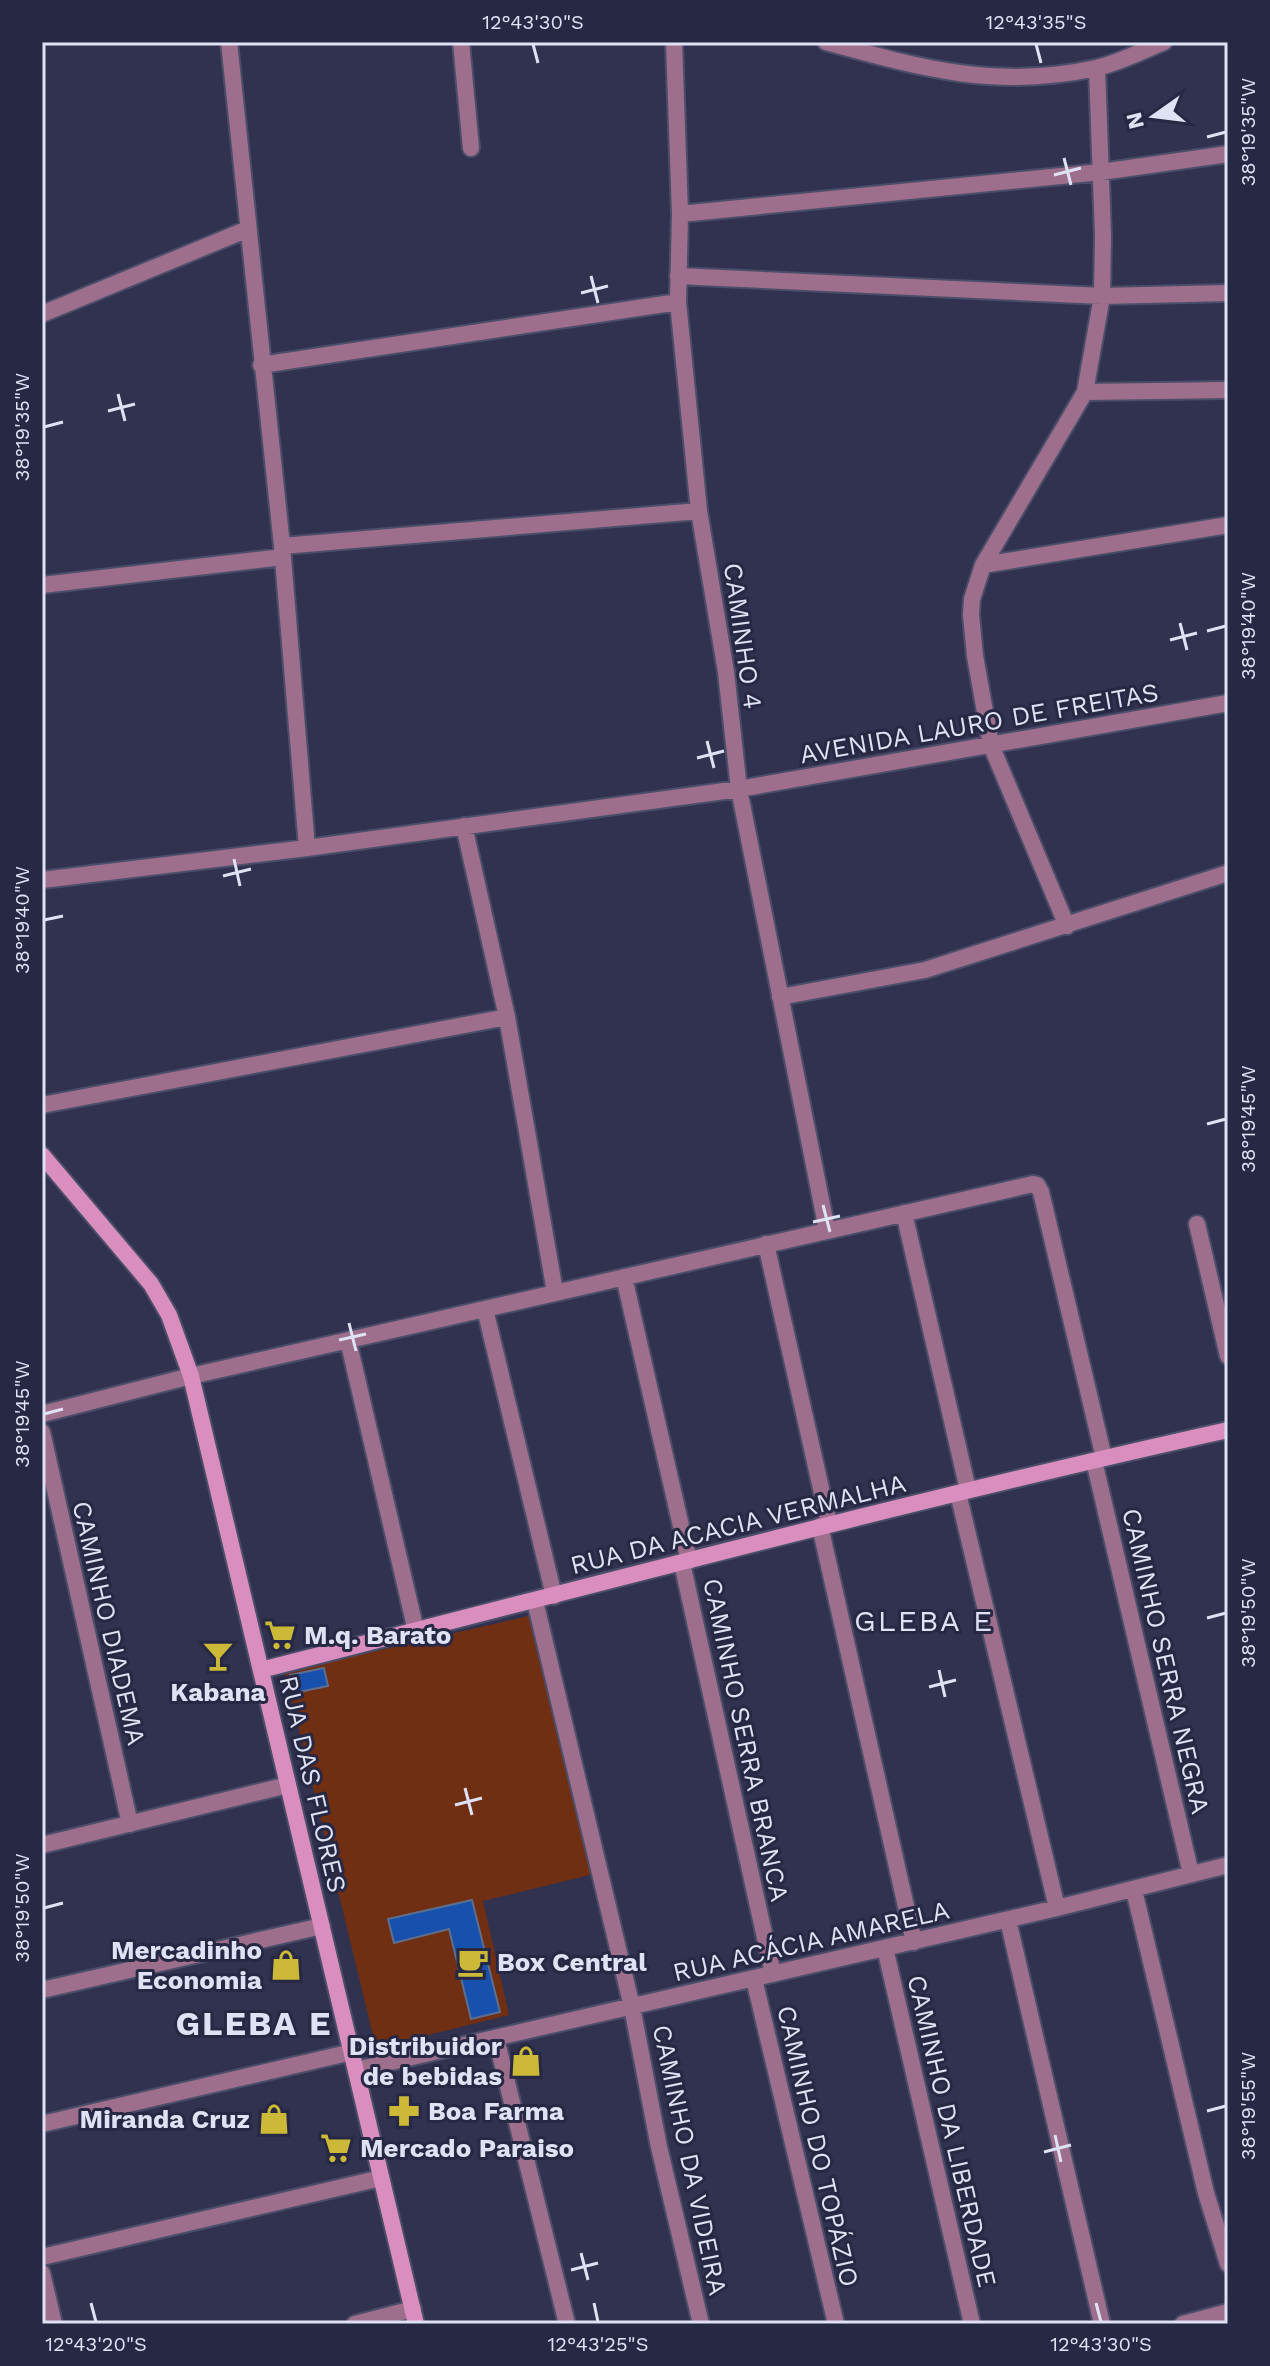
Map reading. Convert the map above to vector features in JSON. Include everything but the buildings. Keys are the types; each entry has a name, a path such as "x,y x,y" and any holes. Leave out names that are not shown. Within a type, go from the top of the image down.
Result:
{"street":[{"path":"229,42 282,552 307,848"},
{"path":"461,42 471,148"},
{"name":"CAMINHO 4","path":"674,42 680,214 678,302 699,511 726,672 739,789 827,1230"},
{"path":"826,42 909,65 982,77 1035,76 1097,68 1164,42"},
{"path":"1067,926 991,745 971,615 972,599 983,565 1085,392 1102,296 1097,68"},
{"path":"680,214 1101,172 1228,154"},
{"path":"42,314 248,229"},
{"path":"678,276 1102,296 1228,293"},
{"path":"261,365 678,302"},
{"path":"1085,392 1228,390"},
{"path":"42,585 282,552 699,511"},
{"path":"983,565 1228,525"},
{"name":"AVENIDA LAURO DE FREITAS","path":"42,880 307,848 739,789 1228,703"},
{"path":"464,826 507,1017 555,1292"},
{"path":"780,997 925,970 1228,873"},
{"path":"42,1105 507,1017"},
{"name":"RUA DAS FLORES","path":"42,1155 151,1284 169,1315 191,1376 414,2317"},
{"name":"CAMINHO SERRA NEGRA","path":"904,1213 1037,1185 1041,1192 1191,1874"},
{"path":"42,1414 191,1376 904,1213 1057,1908"},
{"path":"1197,1224 1228,1356"},
{"path":"766,1244 914,1942"},
{"name":"CAMINHO SERRA BRANCA","path":"624,1277 773,1974"},
{"path":"485,1309 554,1596"},
{"path":"348,1340 416,1631"},
{"name":"RUA DA ACACIA VERMALHA","path":"261,1670 825,1525 1228,1430"},
{"name":"CAMINHO DIADEMA","path":"42,1432 130,1824"},
{"name":"CAMINHO DA VIDEIRA","path":"535,1601 632,2007 659,2147 701,2324"},
{"path":"42,1845 288,1785"},
{"name":"RUA ACÁCIA AMARELA","path":"356,2070 1008,1920 1228,1865"},
{"path":"1134,1890 1204,2184 1228,2264"},
{"path":"1008,1920 1102,2324"},
{"path":"42,1990 322,1926"},
{"name":"CAMINHO DA LIBERDADE","path":"885,1948 972,2324"},
{"name":"CAMINHO DO TOPÁZIO","path":"754,1979 836,2324"},
{"path":"496,2038 567,2324"},
{"path":"42,2124 352,2052"},
{"path":"42,2257 381,2178"},
{"path":"42,2273 54,2324"},
{"path":"1183,2324 1228,2312"},
{"path":"355,2324 414,2317"}],"shaded area":[{"path":"533,1615 594,1874 483,1901 509,2015 376,2048 285,1672"}],"place":[{"name":"M.q. Barato","path":"280,1635"},
{"name":"Kabana","path":"218,1656"},
{"name":"Box Central","path":"473,1962"},
{"name":"Mercadinho Economia","path":"286,1965"},
{"name":"Distribuidor de bebidas","path":"526,2061"},
{"name":"Boa Farma","path":"404,2111"},
{"name":"Miranda Cruz","path":"274,2119"},
{"name":"Mercado Paraiso","path":"336,2148"}],"district":[{"name":"GLEBA E","path":"924,1620"},
{"name":"GLEBA E","path":"254,2023"}]}
